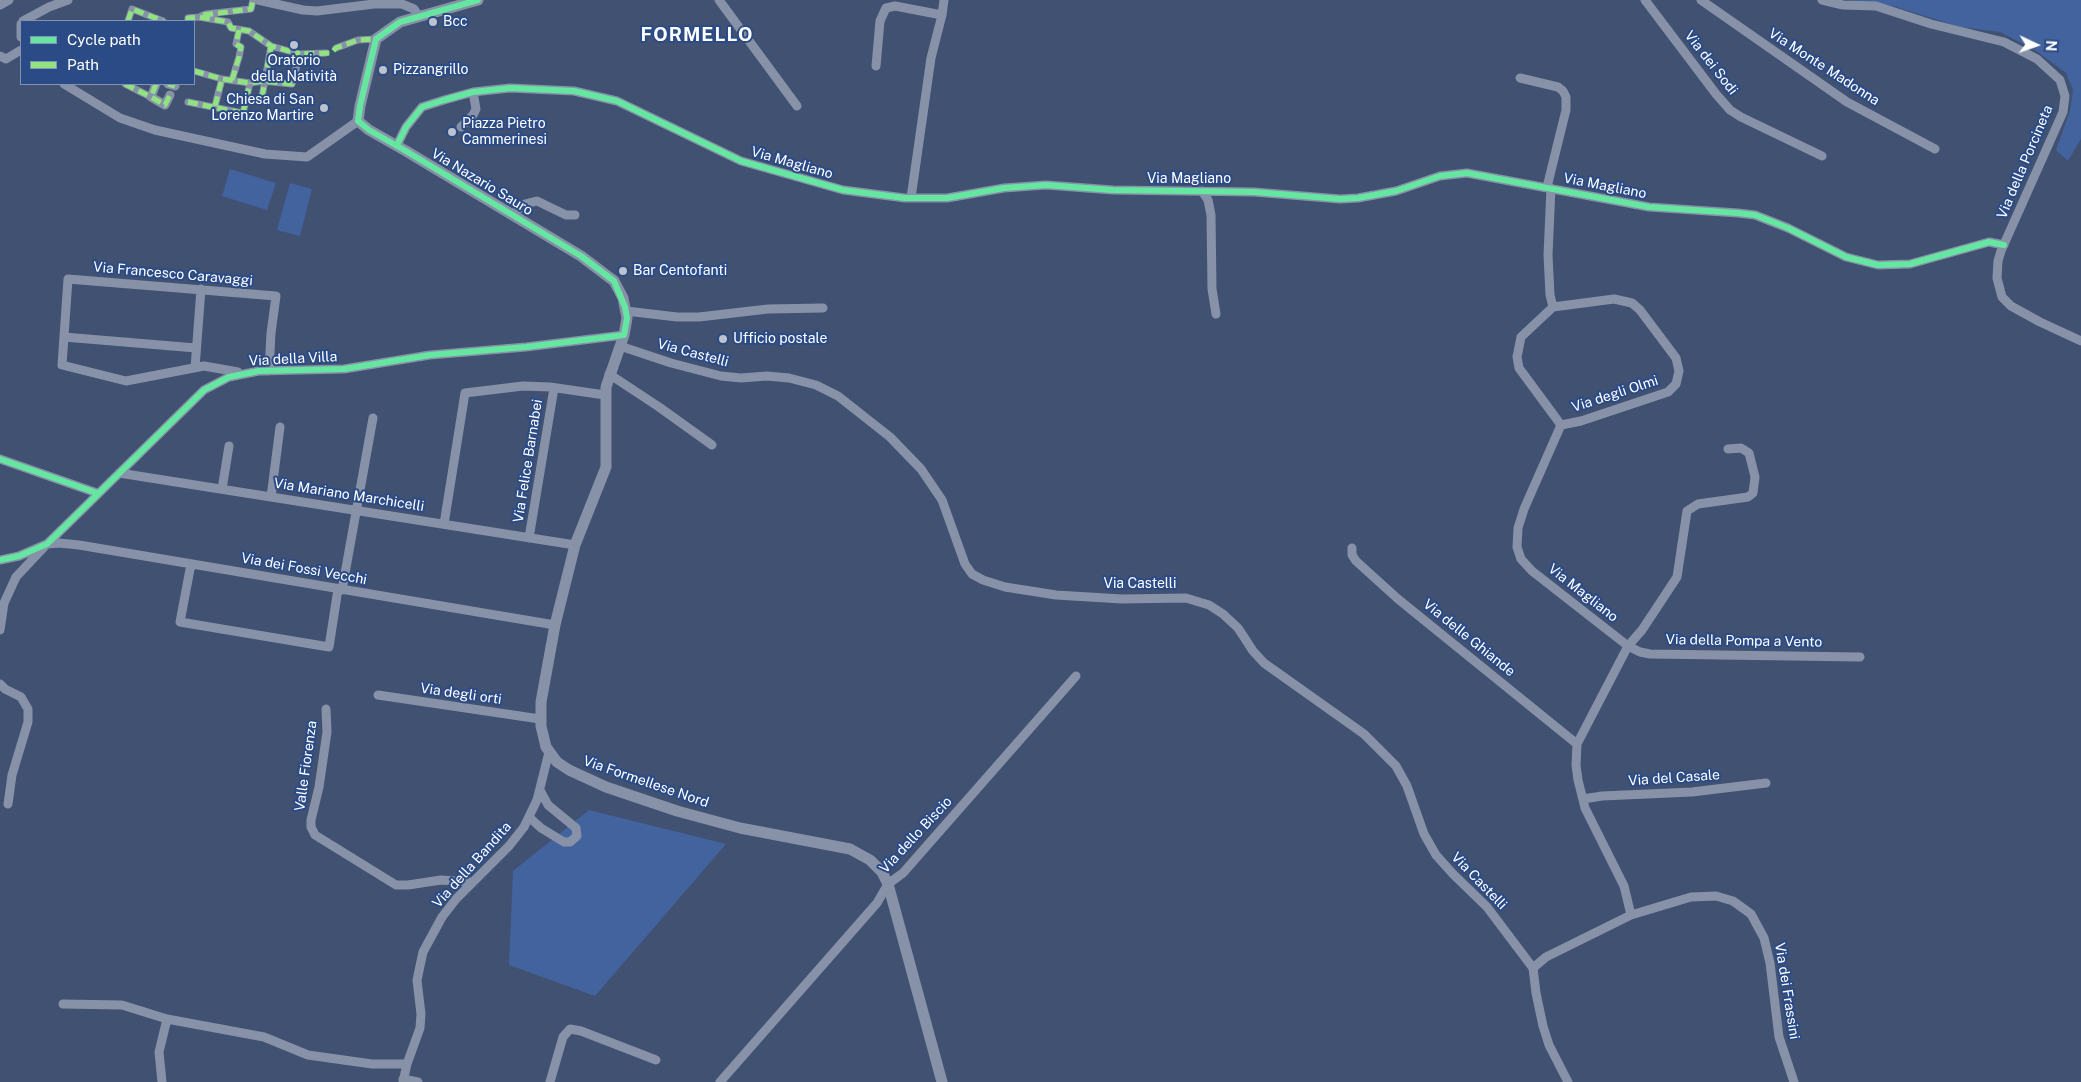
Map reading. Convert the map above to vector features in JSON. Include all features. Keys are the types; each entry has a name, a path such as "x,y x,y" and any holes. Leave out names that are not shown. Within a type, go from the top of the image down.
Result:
{"street":[{"path":"0,5 9,0"},
{"path":"27,20 49,7 68,0"},
{"path":"188,20 188,18 206,14 251,9 253,0"},
{"path":"258,0 295,4 303,10 332,10 374,4 402,4 414,9 419,16"},
{"path":"336,48 358,40 376,40 400,22 478,0"},
{"path":"719,0 798,106"},
{"path":"911,198 931,58 944,0"},
{"name":"Via dei Sodi","path":"1644,0 1718,98 1730,110 1822,156"},
{"name":"Via Monte Madonna","path":"1701,0 1847,102 1935,149"},
{"name":"Via della Porcineta","path":"1822,0 1843,5 1876,6 1931,24 2004,42 2037,59 2060,80 2064,91 2063,112 2004,245 1998,261 1996,278 2004,300 2040,322 2081,341"},
{"path":"876,66 880,21 886,8 895,6 942,15"},
{"path":"128,20 132,9 147,19"},
{"path":"198,17 228,22 231,28 249,32 271,46 300,54 326,53"},
{"path":"232,80 240,57 241,47 236,44 239,30"},
{"path":"66,85 120,118 155,130 265,154 307,157 358,121 376,40"},
{"path":"262,98 263,81 271,46"},
{"path":"0,56 6,59 20,51"},
{"path":"195,70 222,79 250,83 263,81 292,84 300,54"},
{"path":"1520,78 1558,88 1563,91 1566,97 1566,110 1549,188"},
{"path":"215,106 222,79"},
{"path":"243,113 250,83"},
{"path":"127,85 165,105 170,95"},
{"path":"151,97 156,85"},
{"name":"Via Magliano","path":"397,145 406,127 422,107 473,92 510,88 574,91 617,101 741,161 843,190 911,198 947,198 1004,188 1038,185 1123,191 1278,192 1340,199 1386,194 1440,176 1460,172 1480,174 1661,209 1738,212 1755,215 1788,228 1846,257 1878,265 1910,264 1988,242 2004,245"},
{"path":"461,127 473,115 476,109 473,92"},
{"path":"188,102 252,114"},
{"name":"Via Nazario Sauro","path":"358,121 369,130 580,256 614,281 623,298 627,318 622,340"},
{"name":"Via Magliano","path":"1549,188 1548,255 1550,295 1553,307"},
{"path":"1202,191 1209,204 1211,215 1212,289 1216,314"},
{"path":"512,214 525,204 537,201 566,214 575,215"},
{"name":"Via Francesco Caravaggi","path":"64,336 68,278 276,296 271,334 270,371"},
{"path":"195,368 201,289"},
{"name":"Via degli Olmi","path":"1553,307 1614,299 1632,303 1640,310 1676,358 1679,371 1676,384 1668,392 1581,421 1561,425"},
{"path":"1553,307 1521,338 1516,357 1519,368 1561,425"},
{"path":"626,311 677,317 700,317 768,309 823,308"},
{"path":"196,348 64,336 62,365 126,381 204,366 246,374"},
{"path":"549,752 543,737 540,719 541,702 555,625 575,545 606,467 606,395 609,374 622,340"},
{"name":"Via della Villa","path":"0,560 20,556 47,544 204,390 229,376 270,371 344,369 430,355 622,340"},
{"name":"Via Castelli","path":"622,340 671,363 721,376 735,378 767,376 789,378 816,385 838,396 890,438 917,464 942,500 965,564 972,574 983,580 1005,587 1056,595 1122,600 1181,598 1204,603 1218,610 1238,628 1253,651 1264,663 1364,734 1394,763 1405,780 1424,834 1436,855 1487,907 1533,968"},
{"path":"609,374 712,445"},
{"path":"444,524 465,393 523,386 606,395"},
{"name":"Via Felice Barnabei","path":"529,538 554,388"},
{"path":"191,564 180,622 329,647 373,418"},
{"name":"Via Magliano","path":"1561,425 1521,516 1517,535 1518,553 1532,572 1628,646"},
{"path":"271,497 280,427"},
{"path":"222,489 229,446"},
{"path":"1631,915 1624,886 1582,799 1577,775 1577,744 1628,646 1645,627 1677,577 1685,517 1689,509 1698,504 1748,496 1754,493 1755,477 1749,453 1742,448 1728,449"},
{"path":"0,459 97,493"},
{"name":"Via Mariano Marchicelli","path":"119,473 575,545"},
{"path":"0,630 4,603 11,586 23,569 47,544"},
{"name":"Via dei Fossi Vecchi","path":"47,544 79,544 555,625"},
{"name":"Via delle Ghiande","path":"1352,548 1352,555 1356,561 1398,599 1577,744"},
{"name":"Via della Pompa a Vento","path":"1628,646 1640,652 1650,654 1860,657"},
{"name":"Via dello Biscio","path":"720,1082 877,903 888,884 906,869 1076,676"},
{"path":"0,684 5,689 21,697 28,709 28,722 12,775 8,804"},
{"name":"Via degli orti","path":"378,695 540,719"},
{"name":"Valle Fiorenza","path":"326,709 327,732 312,820 314,833 318,838 396,885 441,880 471,882"},
{"name":"Via Formellese Nord","path":"549,752 560,764 581,776 662,806 745,829 838,846 858,852 878,868 888,884 942,1082"},
{"name":"Via della Bandita","path":"403,1081 421,1025 417,983 420,959 430,937 446,911 471,882 513,842 529,817 540,790 549,752"},
{"name":"Via del Casale","path":"1582,799 1602,796 1692,792 1766,783"},
{"path":"529,817 541,828 564,842 570,842 577,836 576,828 548,805 540,790"},
{"name":"Via dei Frassini","path":"1533,968 1546,957 1631,915 1687,898 1707,896 1733,901 1749,911 1756,920 1766,944 1779,1037 1794,1082"},
{"path":"1533,968 1543,1026 1551,1051 1568,1082"},
{"path":"63,1004 117,1004 167,1019 264,1037 314,1056 372,1064 407,1064"},
{"path":"162,1082 159,1052 167,1019"},
{"path":"550,1082 564,1034 570,1029 581,1031 656,1060"},
{"path":"403,1081 418,1082"}],"shaded area":[{"path":"1851,0 2081,0 2081,139 2068,161 2056,150 2070,111 2073,90 2066,73 2035,50 2000,32 1960,27 1893,6"},
{"path":"230,169 276,183 267,210 222,196"},
{"path":"290,183 312,189 300,236 277,230"},
{"path":"589,810 726,844 595,996 509,965 513,871"}],"marked path":[{"path":"203,15 251,9 253,0"},
{"path":"128,20 132,9 160,20"},
{"path":"188,20 188,18 199,17 228,22 231,28 249,31 271,46 300,54"},
{"path":"232,80 241,47 236,44 239,30"},
{"path":"195,71 222,79 250,83 263,81 292,84 300,54 331,53 336,48 358,40 376,39"},
{"path":"262,97 271,46"},
{"path":"215,106 222,79"},
{"path":"243,113 250,83"},
{"path":"127,85 151,97"},
{"path":"156,85 151,97 165,105 170,95"},
{"path":"188,102 252,115"}],"cycle path":[{"path":"0,560 19,556 47,544 204,390 229,377 259,371 344,369 430,355 526,347 624,335 627,318 625,307 614,281 581,256 369,130 358,121 376,39 400,22 478,0"},
{"path":"397,145 406,127 422,107 444,100 473,92 510,88 574,91 617,101 741,161 843,190 905,198 947,198 1004,188 1046,185 1113,190 1254,192 1340,199 1358,198 1396,191 1440,176 1467,173 1649,207 1755,215 1788,228 1846,257 1878,265 1910,264 1989,242 2004,245"},
{"path":"0,459 97,493"}],"place":[{"name":"Bcc","path":"433,22"},
{"name":"Oratorio della Natività","path":"294,45"},
{"name":"Pizzangrillo","path":"383,70"},
{"name":"Chiesa di San Lorenzo Martire","path":"324,108"},
{"name":"Piazza Pietro Cammerinesi","path":"452,132"},
{"name":"Bar Centofanti","path":"623,271"},
{"name":"Ufficio postale","path":"723,339"}],"district":[{"name":"FORMELLO","path":"697,35"}]}
